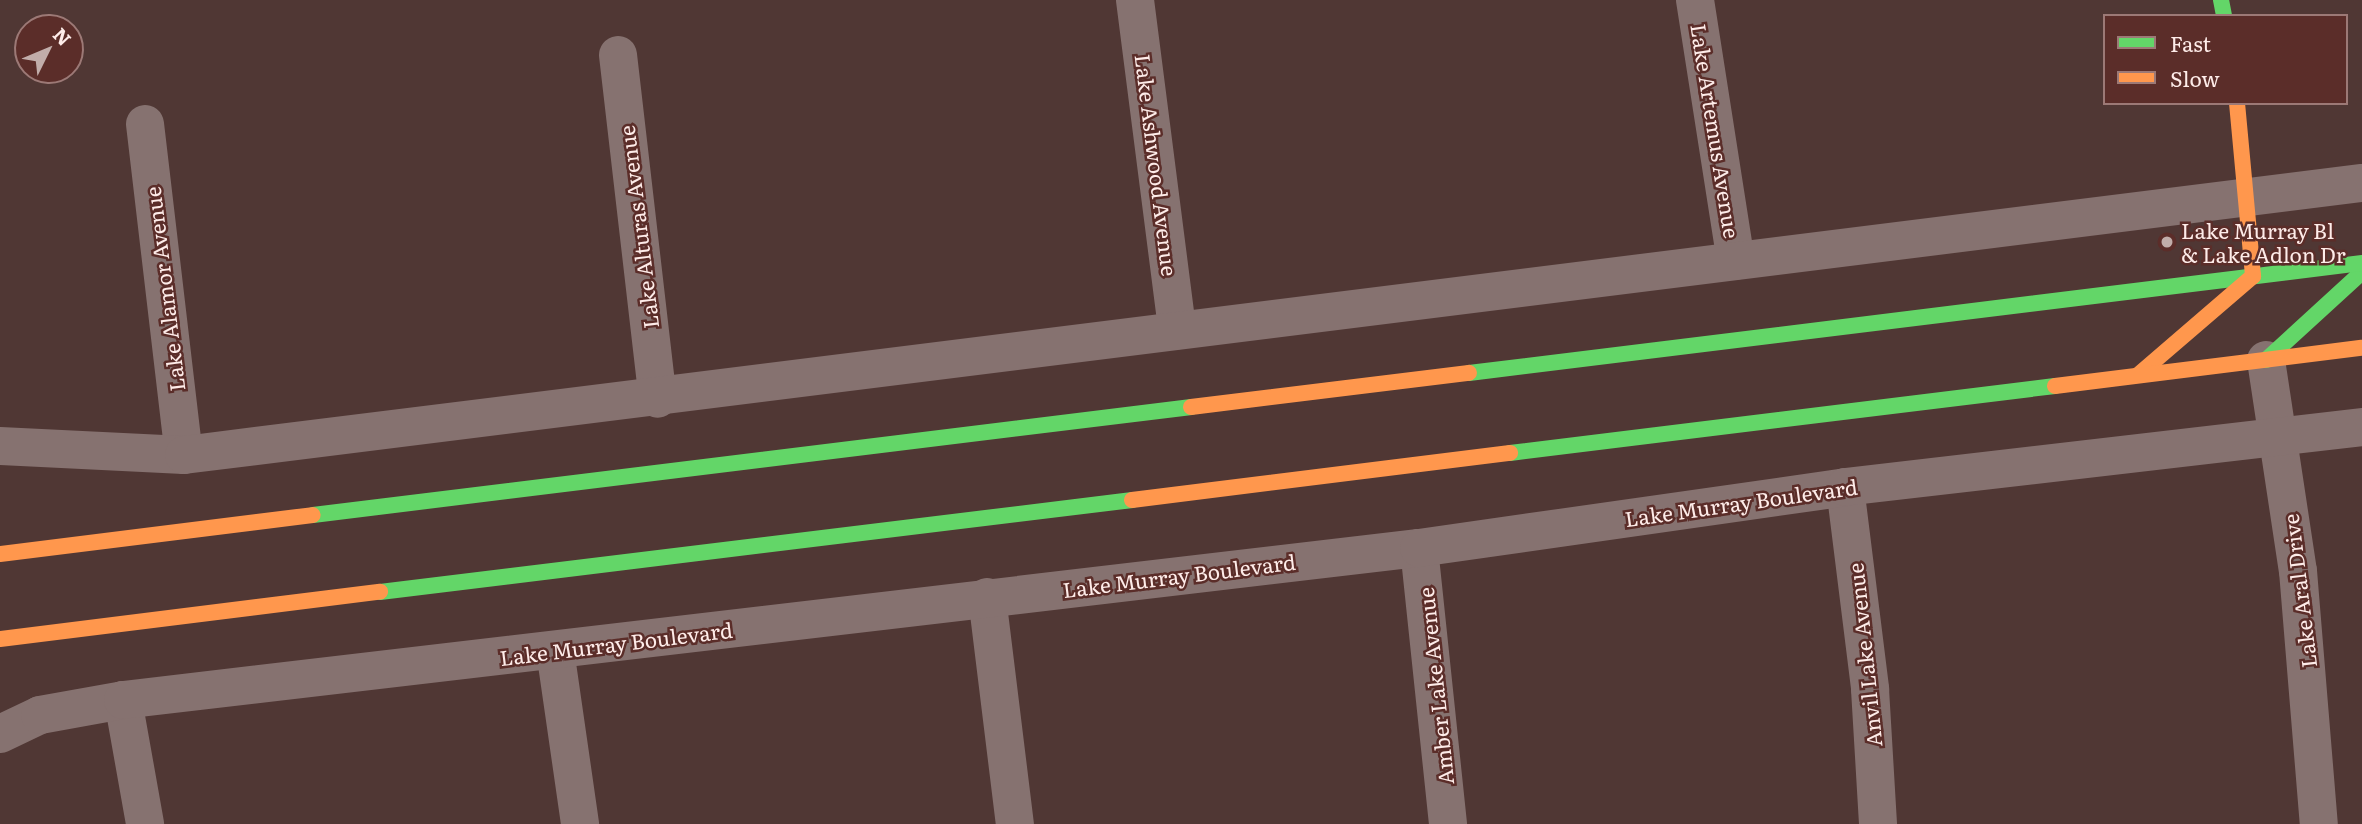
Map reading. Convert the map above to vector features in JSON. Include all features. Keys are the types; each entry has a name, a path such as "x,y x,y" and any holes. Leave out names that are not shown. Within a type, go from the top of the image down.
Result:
{"main road":[{"path":"2237,105 2249,197 2253,276"},
{"path":"0,554 2362,262"},
{"path":"2266,360 2362,272"},
{"path":"2138,375 2253,276"},
{"path":"0,639 2362,348"}],"street":[{"name":"Lake Ashwood Avenue","path":"1135,0 1177,330"},
{"name":"Lake Artemus Avenue","path":"1695,0 1737,261"},
{"name":"Lake Alturas Avenue","path":"618,55 658,399"},
{"name":"Lake Alamor Avenue","path":"145,124 184,455"},
{"path":"0,446 184,455 658,399 1177,330 2362,183"},
{"name":"Lake Aral Drive","path":"2266,360 2280,437 2298,572 2319,824"},
{"name":"Lake Murray Boulevard","path":"0,734 40,715 123,700 1419,548 1845,487 2362,427"},
{"name":"Anvil Lake Avenue","path":"1845,487 1870,689 1878,824"},
{"name":"Amber Lake Avenue","path":"1419,548 1448,824"},
{"path":"987,597 1015,824"},
{"path":"555,650 580,824"},
{"path":"123,700 145,824"}],"traffic: fast":[{"path":"2221,0 2224,14"},
{"path":"1469,373 2362,263"},
{"path":"2266,360 2362,272"},
{"path":"1510,453 2055,386"},
{"path":"313,515 1191,407"},
{"path":"380,592 1132,500"}],"traffic: slow":[{"path":"2237,105 2253,276"},
{"path":"2138,375 2253,276"},
{"path":"2055,386 2362,348"},
{"path":"1191,407 1469,373"},
{"path":"1132,500 1510,453"},
{"path":"0,554 313,515"},
{"path":"0,639 380,592"}],"place":[{"name":"Lake Murray Bl & Lake Adlon Dr","path":"2167,242"}]}
